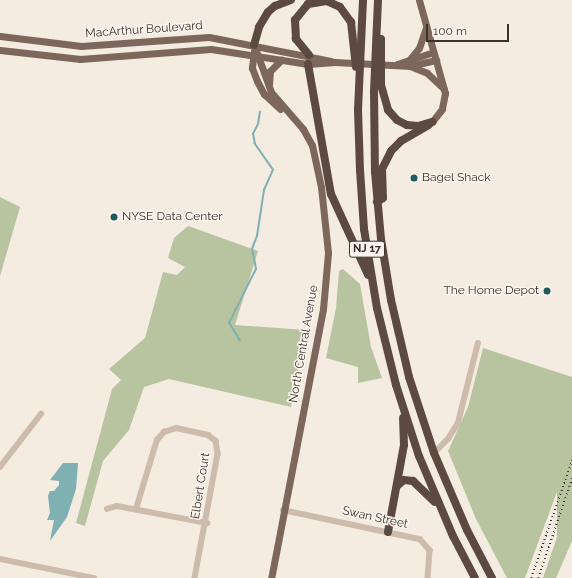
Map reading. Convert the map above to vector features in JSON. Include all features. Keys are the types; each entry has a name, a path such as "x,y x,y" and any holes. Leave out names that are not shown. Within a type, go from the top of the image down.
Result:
{"highway":[{"path":"254,45 258,27 268,12 275,6 291,0"},
{"path":"309,55 300,46 294,36 296,16 311,2 323,0 336,4 347,14 353,27 359,90"},
{"name":"NJ 17","path":"363,0 359,90 361,189 373,288 385,346 401,404 442,510 475,578"},
{"path":"378,2 381,85 388,110 397,120 407,126 418,126 432,122"},
{"name":"NJ 17","path":"378,2 374,113 377,202 395,319 413,390 434,453 467,530 492,578"},
{"path":"308,64 331,194 373,288"},
{"path":"377,202 383,198 382,169 391,151 401,141 432,122"},
{"path":"388,532 398,486 404,445 401,404"},
{"path":"398,486 404,480 413,481 427,491 442,510"}],"main road":[{"path":"419,0 444,90 444,106 432,122"},
{"path":"426,27 419,48 409,63 427,74 444,90"},
{"name":"MacArthur Boulevard","path":"0,36 80,46 201,37 254,45 339,62"},
{"name":"North Central Avenue","path":"254,45 256,56 269,87 308,137 316,160 324,202 328,268 323,309 270,578"},
{"name":"MacArthur Boulevard","path":"0,50 80,59 204,49 308,64 339,62 392,65 436,60"},
{"name":"MacArthur Boulevard","path":"409,63 433,52"},
{"name":"North Central Avenue","path":"256,56 252,68 261,90 275,105 294,119"},
{"path":"269,87 270,71 280,60"}],"street":[{"path":"434,453 448,439 458,423 478,343"},
{"path":"0,467 41,414"},
{"name":"Elbert Court","path":"136,509 157,440 164,432 176,428 208,435 218,446 207,523 195,578"},
{"path":"107,509 117,506 207,523"},
{"name":"Swan Street","path":"283,510 424,541 432,556 428,578"},
{"path":"0,559 76,576 94,578"}],"green space":[{"path":"0,197 20,207 0,276"},
{"path":"188,226 258,251 235,325 306,330 291,407 169,379 144,387 129,430 103,461 85,526 76,523 112,389 121,380 109,369 145,338 163,272 177,275 185,267 168,258 174,238"},
{"path":"343,269 360,284 371,347 382,378 358,383 358,367 326,358 336,308 339,271"},
{"path":"483,348 572,377 572,541 556,578 543,578 557,537 557,492 525,578 507,578 476,519 448,451 468,407"}],"water":[{"path":"63,463 78,463 76,489 67,517 50,541 54,520 47,520 50,513 48,496 50,491 54,491 59,485 59,481 50,480"}],"waterway":[{"path":"240,341 229,323 256,269 252,249 257,236 264,190 273,170 255,144 253,134 258,124 260,112"}],"railway":[{"path":"531,578 572,460"},
{"path":"538,578 572,478"}],"place":[{"name":"Bagel Shack","path":"414,178"},
{"name":"NYSE Data Center","path":"114,217"},
{"name":"The Home Depot","path":"547,291"}]}
